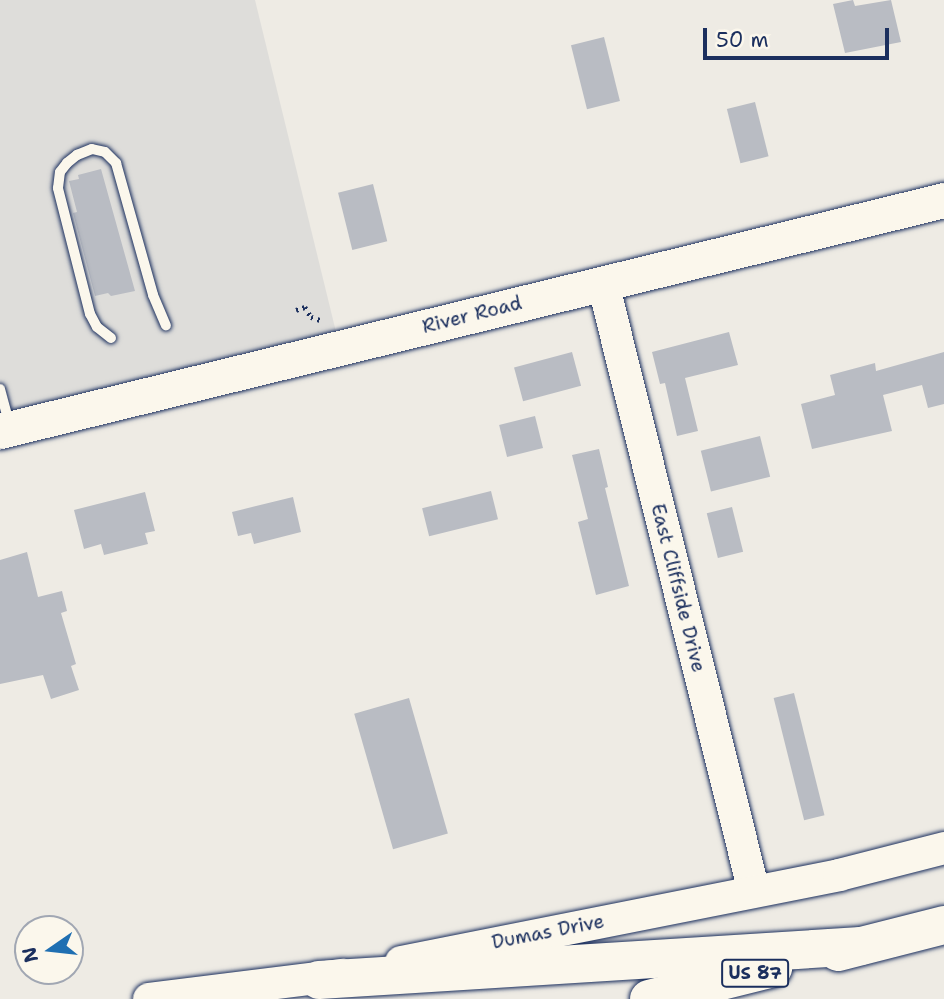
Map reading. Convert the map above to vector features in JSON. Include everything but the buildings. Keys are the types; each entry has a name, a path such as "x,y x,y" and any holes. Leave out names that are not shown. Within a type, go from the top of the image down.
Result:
{"highway":[{"name":"US 87","path":"649,999 944,925"},
{"path":"319,980 861,946"}],"main road":[{"name":"River Road","path":"5,430 944,200"},
{"name":"East Cliffside Drive","path":"603,284 754,892"},
{"name":"Dumas Drive","path":"149,999 319,980 839,875 944,849"}],"lane":[{"path":"111,338 97,327 90,314 58,188 60,172 67,163 76,155 92,149 105,152 116,163 153,296 166,325"},
{"path":"0,388 5,430"}],"shaded area":[{"path":"0,0 255,0 337,336 0,416"}]}
